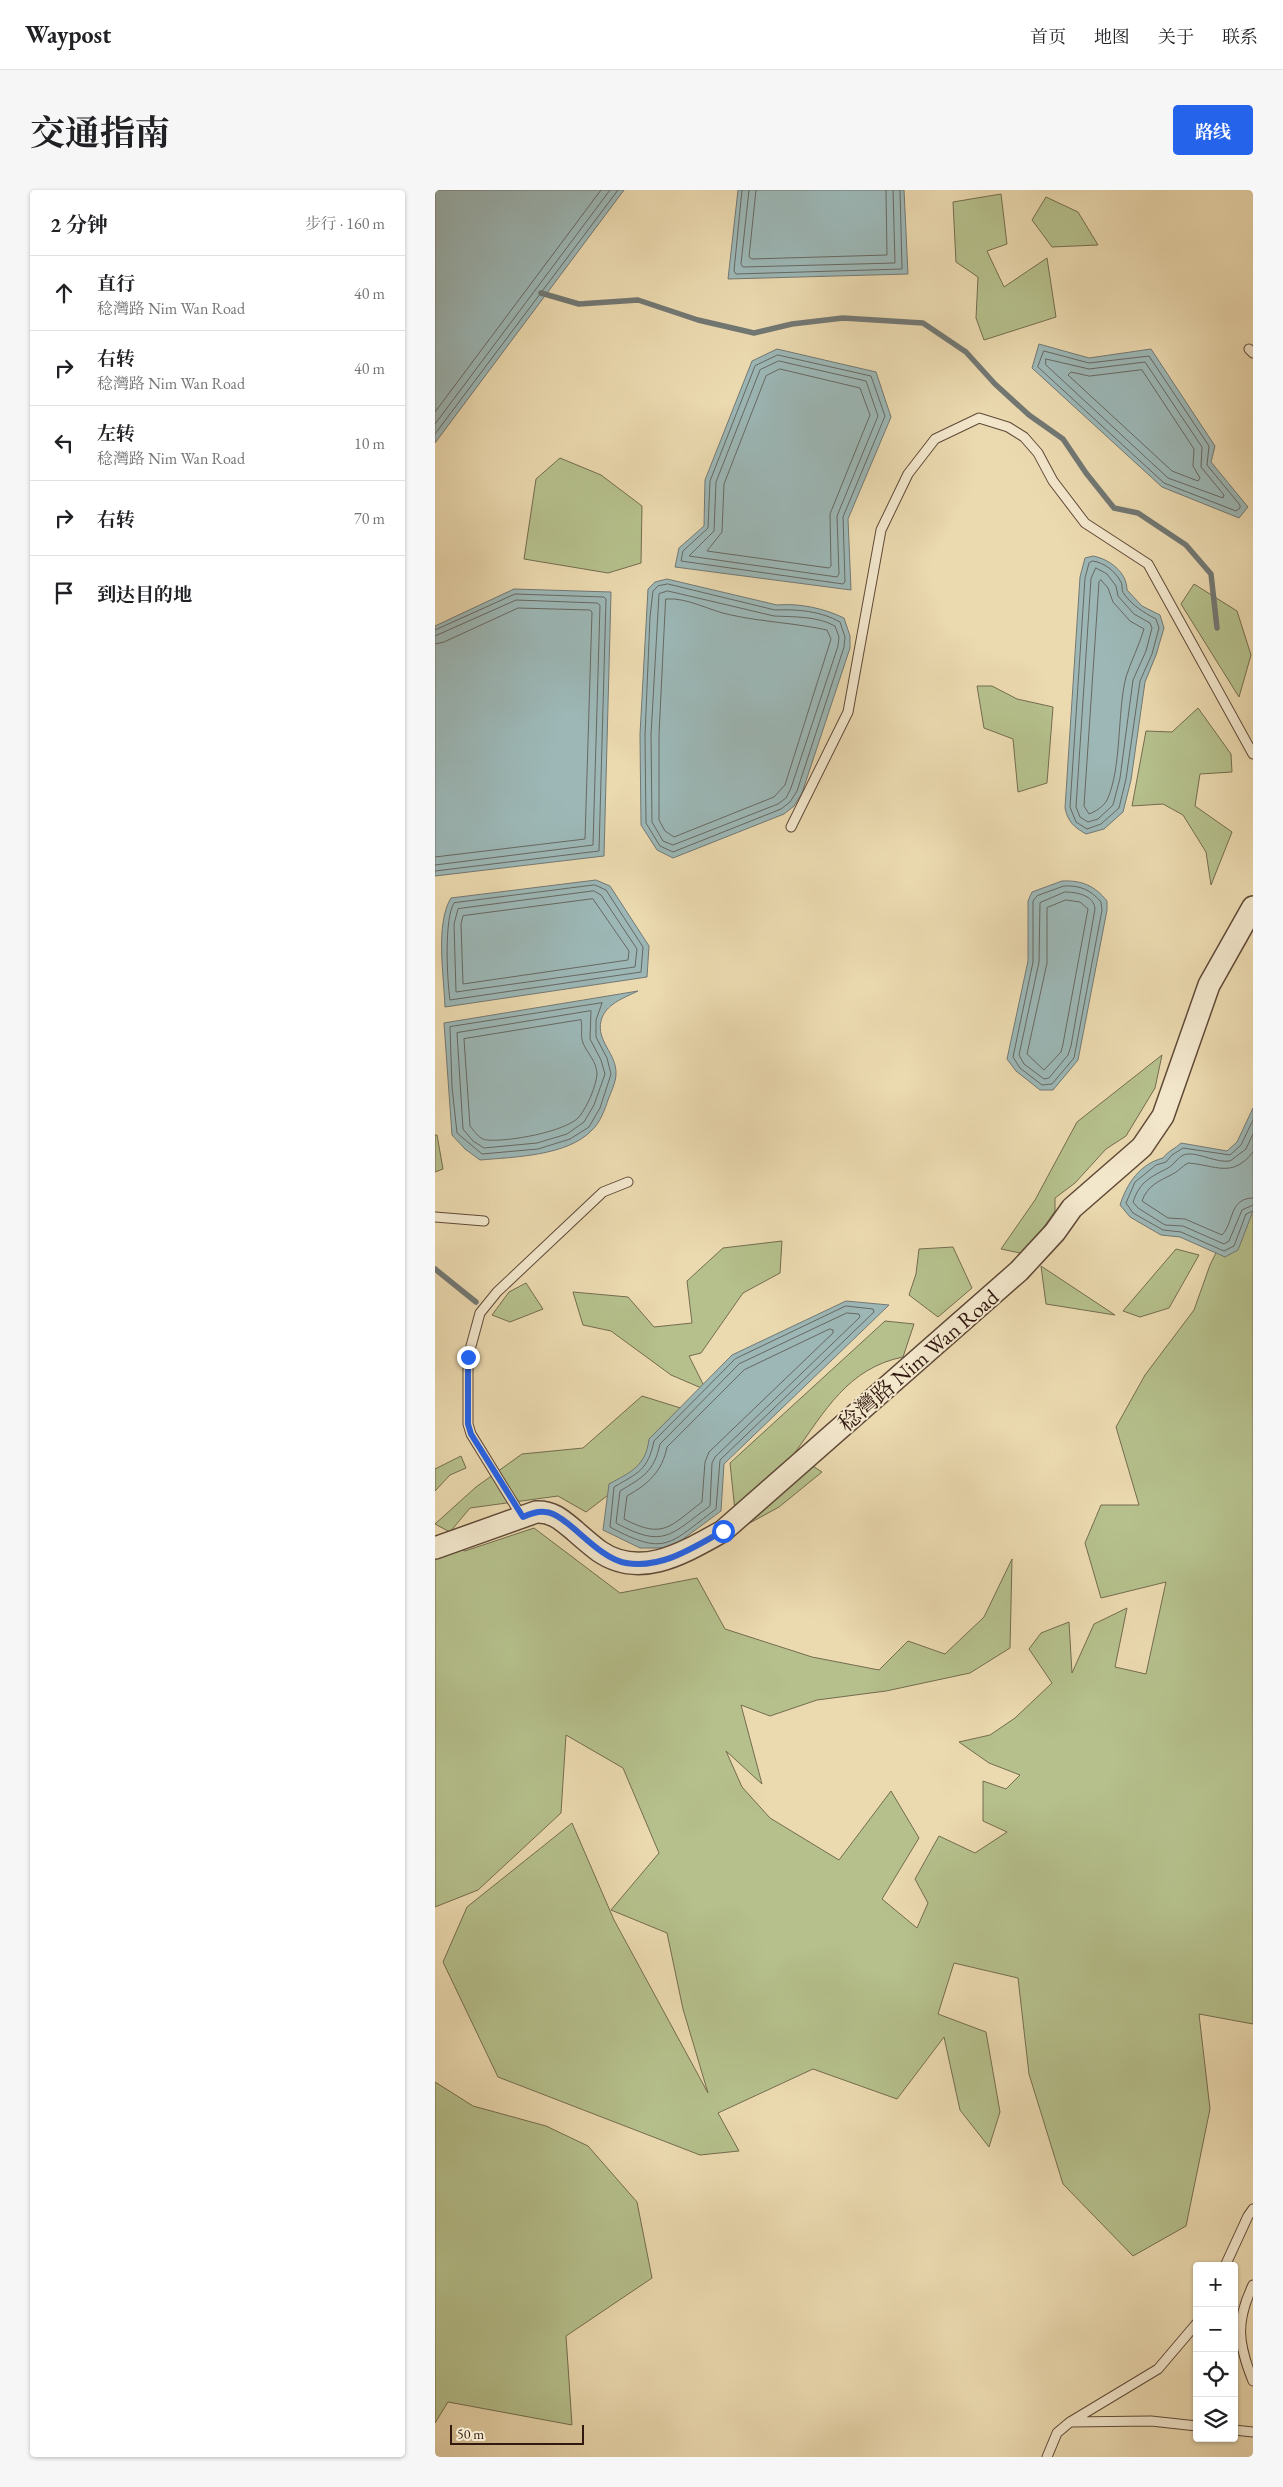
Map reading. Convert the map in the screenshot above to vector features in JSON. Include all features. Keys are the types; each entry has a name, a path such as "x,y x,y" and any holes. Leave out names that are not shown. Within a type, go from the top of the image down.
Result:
{"street":[{"name":"稔灣路 Nim Wan Road","path":"435,1548 536,1512 547,1512 562,1520 600,1552 625,1563 666,1560 681,1555 723,1531 1019,1271 1055,1232 1072,1208 1142,1147 1163,1116 1209,985 1253,907"}],"lane":[{"path":"791,827 848,712 881,530 909,474 935,439 979,418 1008,427 1024,437 1038,453 1053,481 1085,523 1148,564 1253,754"},
{"path":"523,1517 471,1434 468,1424 468,1357 480,1313 497,1292 603,1192 628,1182"},
{"path":"435,1217 484,1221"},
{"path":"1227,2262 1247,2216 1253,2209"},
{"path":"1253,2285 1243,2305 1239,2326 1243,2356 1253,2381"},
{"path":"1047,2457 1057,2433 1070,2422 1158,2369 1193,2328"},
{"path":"1238,2351 1243,2356"},
{"path":"1070,2422 1151,2421 1193,2426"},
{"path":"1238,2430 1253,2432"}],"green space":[{"path":"1001,194 1007,244 987,251 1004,287 1047,258 1056,317 984,340 976,318 978,277 956,262 953,202"},
{"path":"1046,197 1078,212 1098,245 1052,247 1032,220"},
{"path":"560,458 601,475 642,506 641,563 608,573 524,559 536,479"},
{"path":"1194,584 1237,611 1251,655 1239,697 1181,604"},
{"path":"977,686 992,686 1017,699 1053,707 1047,783 1018,792 1013,739 984,728"},
{"path":"1198,708 1231,754 1232,772 1200,774 1195,806 1232,832 1211,885 1206,852 1183,815 1163,804 1132,806 1146,731 1172,732"},
{"path":"1162,1055 1155,1088 1126,1136 1106,1149 1075,1183 1055,1198 1055,1211 1025,1254 1001,1249 1035,1200 1077,1122"},
{"path":"435,1135 437,1135 443,1169 435,1172"},
{"path":"1253,1185 1253,2024 1199,2014 1210,2109 1186,2226 1133,2256 1063,2184 1029,2074 1018,1978 954,1963 938,2014 986,2032 1000,2112 989,2147 960,2110 944,2037 897,2099 813,2069 718,2113 739,2151 700,2155 498,2077 443,1962 467,1907 572,1823 614,1920 708,2093 683,2009 667,1933 611,1910 659,1853 623,1768 566,1735 561,1813 478,1890 435,1907 435,1545 443,1540 465,1551 534,1528 620,1593 697,1578 725,1629 812,1657 879,1670 908,1641 945,1654 984,1617 1012,1559 1010,1648 970,1673 886,1691 817,1700 770,1716 741,1705 762,1784 726,1751 742,1787 770,1818 839,1860 891,1791 919,1838 882,1899 917,1928 928,1903 915,1879 939,1836 975,1853 1007,1832 983,1821 983,1781 1006,1789 1020,1775 989,1763 959,1742 990,1735 1015,1718 1052,1683 1029,1649 1041,1633 1069,1622 1072,1673 1094,1624 1127,1608 1115,1667 1146,1674 1166,1582 1101,1598 1085,1543 1101,1505 1139,1505 1116,1427 1145,1375 1194,1310 1210,1265 1248,1188"},
{"path":"782,1241 780,1273 743,1293 701,1353 689,1356 706,1390 671,1375 611,1331 583,1325 573,1292 628,1297 654,1327 692,1323 687,1281 723,1248"},
{"path":"953,1247 972,1288 938,1317 909,1295 916,1274 919,1249"},
{"path":"1176,1249 1199,1255 1169,1308 1140,1317 1123,1311"},
{"path":"1041,1266 1115,1315 1046,1304"},
{"path":"526,1283 543,1309 510,1322 492,1315 509,1292"},
{"path":"885,1321 914,1324 903,1357 867,1371 839,1393 794,1454 822,1472 779,1507 737,1530 730,1463"},
{"path":"642,1396 687,1410 658,1457 586,1512 558,1496 470,1508 450,1532 435,1524 476,1487 522,1454 583,1448"},
{"path":"461,1456 466,1468 450,1475 435,1491 435,1469"},
{"path":"435,2082 473,2106 546,2126 588,2146 637,2202 652,2278 566,2336 572,2425 448,2402 435,2423"}],"water":[{"path":"435,190 624,190 435,443"},
{"path":"738,190 904,190 908,274 728,279"},
{"path":"1039,344 1089,358 1151,349 1215,446 1211,462 1248,507 1239,518 1162,487 1032,368"},
{"path":"777,349 876,372 891,417 848,519 851,590 675,567 679,548 704,526 705,480 752,361"},
{"path":"1093,556 1105,560 1116,567 1124,578 1127,590 1142,606 1160,615 1164,628 1145,682 1131,780 1123,812 1104,829 1086,834 1072,824 1065,808 1080,577 1085,558"},
{"path":"667,579 777,605 811,607 828,611 844,618 850,636 850,648 802,793 794,806 784,814 673,858 657,850 641,825 640,734 648,589 655,582"},
{"path":"514,589 611,592 604,856 435,876 435,626"},
{"path":"596,880 610,886 649,946 647,977 445,1007 442,936 446,909 451,898"},
{"path":"1062,881 1082,883 1098,891 1107,901 1107,910 1078,1060 1053,1090 1040,1090 1016,1071 1007,1059 1028,961 1028,901 1032,892"},
{"path":"638,991 616,1002 603,1015 600,1028 601,1035 613,1060 616,1077 600,1120 582,1139 540,1154 480,1160 465,1149 452,1135 444,1023"},
{"path":"1253,1108 1253,1211 1238,1250 1225,1257 1180,1237 1161,1235 1130,1217 1120,1205 1126,1189 1135,1176 1148,1165 1163,1158 1181,1143 1227,1151 1237,1142"},
{"path":"846,1301 889,1305 724,1464 721,1511 671,1548 640,1548 603,1530 609,1484 631,1472 641,1462 645,1456 649,1439 732,1355"}],"waterway":[{"path":"541,293 579,304 638,300 698,320 754,333 792,324 843,318 923,323 966,352 995,384 1029,415 1063,439 1086,473 1114,508 1138,513 1186,545 1211,574 1217,628"},
{"path":"435,1269 476,1302"}],"route":[{"path":"468,1357 468,1424 471,1434 523,1517 536,1512 547,1512 562,1520 600,1552 625,1563 659,1562 681,1555 723,1531"}]}
